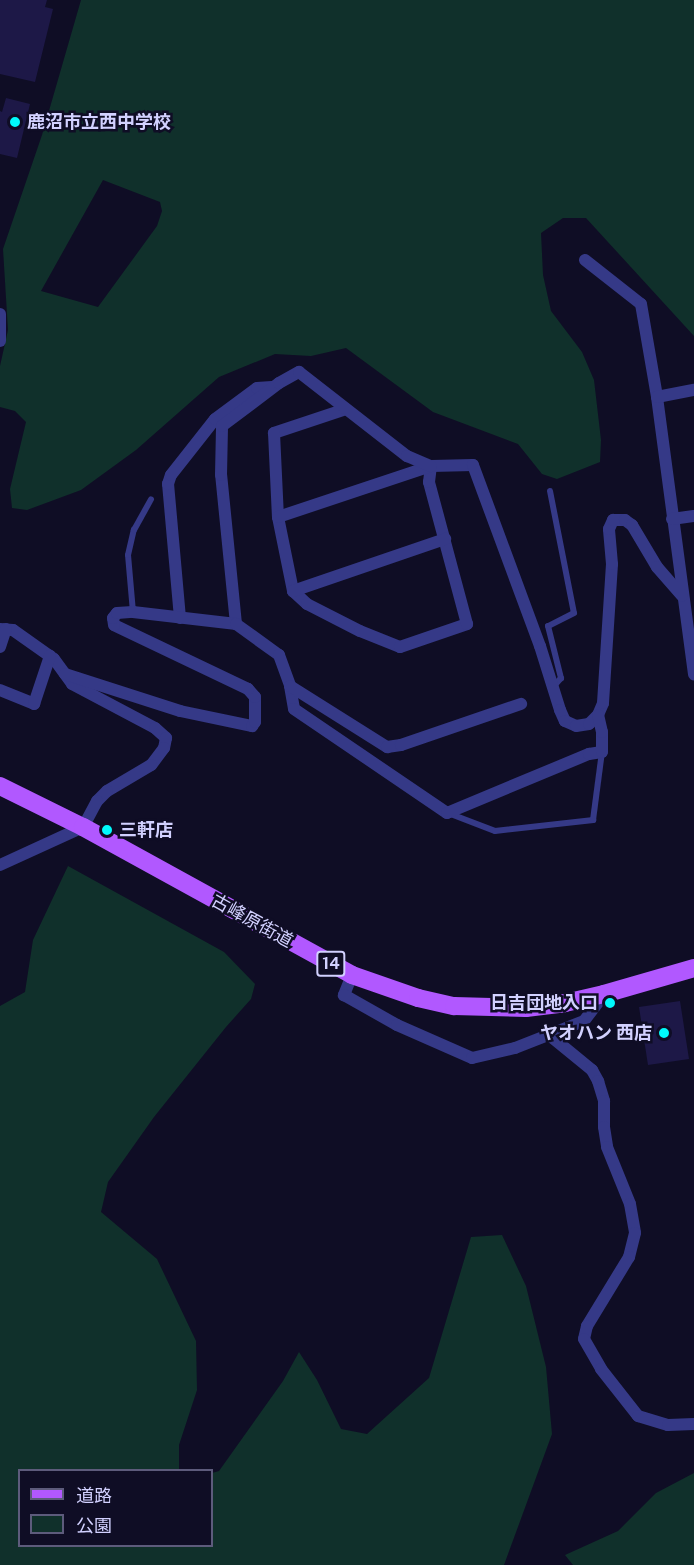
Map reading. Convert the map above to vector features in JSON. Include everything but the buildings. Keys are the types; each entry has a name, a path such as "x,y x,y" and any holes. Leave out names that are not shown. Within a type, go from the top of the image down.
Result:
{"main road":[{"name":"古峰原街道","path":"0,786 83,827 352,975 418,998 454,1006 526,1008 604,994 694,968"}],"street":[{"path":"585,260 641,304 657,397 694,675"},
{"path":"0,314 0,341"},
{"path":"236,624 221,475 222,426 273,387 299,372 407,456 431,466"},
{"path":"180,618 168,484 171,475 215,418 257,388 273,387"},
{"path":"657,397 694,390"},
{"path":"346,409 274,434 278,517 293,591 306,604 400,647 467,624 429,482 431,466"},
{"path":"278,517 431,466 473,465 565,721 576,726 589,724 598,715 603,703 612,564 609,529 612,520 625,520 632,525 657,567 682,596"},
{"path":"672,519 694,516"},
{"path":"293,591 445,539"},
{"path":"65,674 180,711 252,726 255,722 255,697 248,689 114,625 113,618 117,613 133,612 236,624 279,655 290,686 294,709 447,813 589,754 602,752 602,732 598,715"},
{"path":"0,646 3,629 13,630 50,656 72,684 155,728 165,738 164,748 151,765 107,792 97,801 83,827 0,865"},
{"path":"0,690 34,704 50,656"},
{"path":"290,686 387,747 401,745 521,704"},
{"path":"352,975 344,994 397,1025 472,1058 515,1048 584,1021 604,994"},
{"path":"548,1034 592,1070 598,1082 604,1101 607,1147 630,1204 635,1233 629,1257 587,1326 584,1339 601,1369 638,1416 668,1425 694,1424"}],"lane":[{"path":"550,491 574,613 548,626 561,678 553,687"},
{"path":"133,612 128,555 134,530 151,499"},
{"path":"447,813 495,831 593,820 602,752"}],"green space":[{"path":"81,0 694,0 694,336 586,218 563,218 541,233 543,275 551,311 582,352 594,380 601,440 600,462 557,479 542,474 518,444 433,412 346,348 311,356 275,354 219,377 136,450 81,490 27,510 12,508 10,489 26,422 15,411 0,407 0,366 8,330 3,249 42,135","holes":["103,180 160,202 162,211 157,226 98,307 41,291"]},
{"path":"68,866 224,952 255,984 251,999 154,1117 108,1182 101,1212 157,1259 196,1341 197,1390 179,1445 179,1469 18,1469 18,1547 213,1547 213,1473 219,1471 283,1381 299,1352 317,1380 341,1429 367,1434 429,1378 471,1237 502,1235 526,1286 546,1367 552,1434 504,1565 0,1565 0,1006 25,992 33,940"},
{"path":"694,1473 694,1565 573,1565 565,1555 618,1531 656,1493"}],"place":[{"name":"鹿沼市立西中学校","path":"15,122"},
{"name":"三軒店","path":"107,830"},
{"name":"日吉団地入口","path":"610,1003"},
{"name":"ヤオハン 西店","path":"664,1033"}]}
